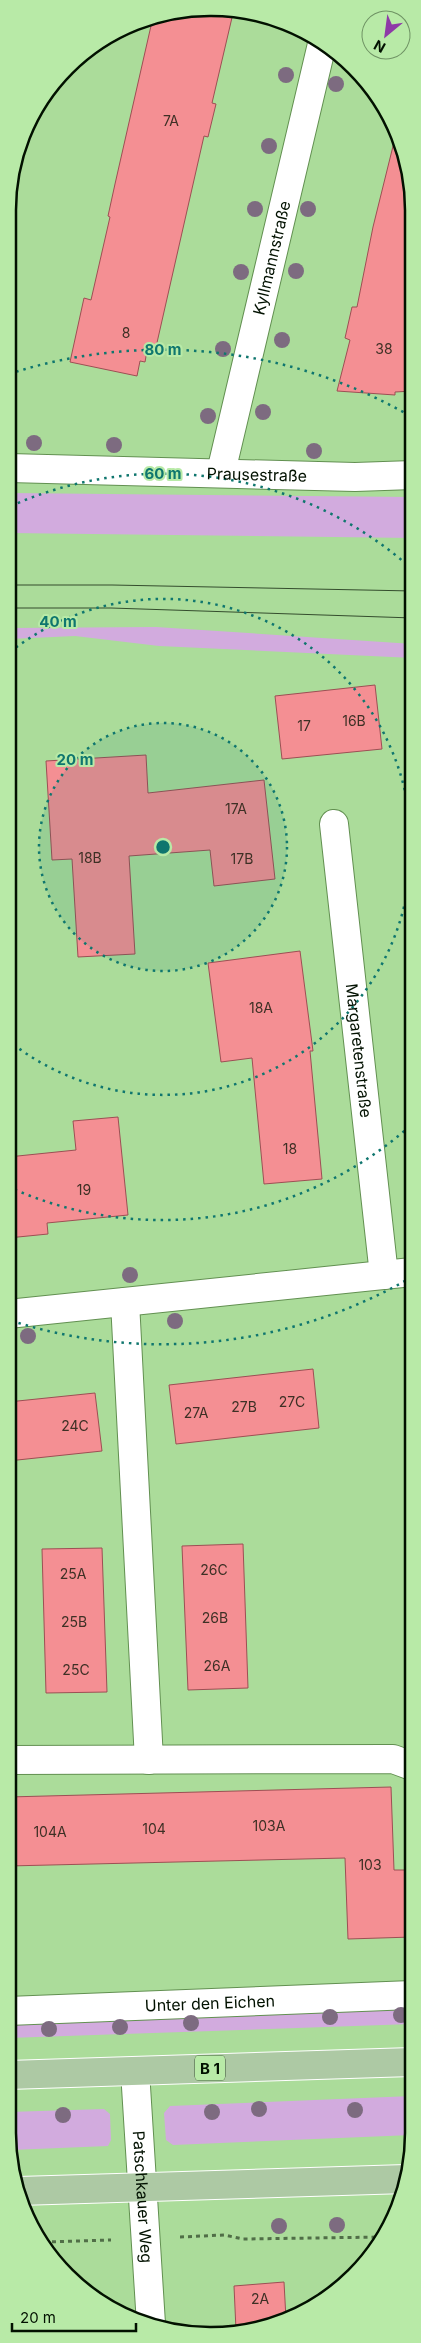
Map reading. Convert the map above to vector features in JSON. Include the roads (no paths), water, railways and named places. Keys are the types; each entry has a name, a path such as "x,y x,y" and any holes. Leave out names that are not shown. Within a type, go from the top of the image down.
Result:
{"main road":[{"name":"B 1","path":"16,2075 405,2062"},
{"path":"26,2191 399,2179"}],"street":[{"name":"Kyllmannstraße","path":"221,472 320,51"},
{"name":"Prausestraße","path":"16,468 355,477 405,475"},
{"name":"Margaretenstraße","path":"334,824 384,1275"},
{"path":"16,1313 405,1273"},
{"path":"125,1302 149,1760"},
{"path":"16,1760 393,1759 405,1763"},
{"name":"Unter den Eichen","path":"16,2011 405,1995"},
{"name":"Patschkauer Weg","path":"135,2070 151,2317"}],"tram line":[{"path":"16,585 405,591"},
{"path":"16,608 111,608 405,618"}]}
